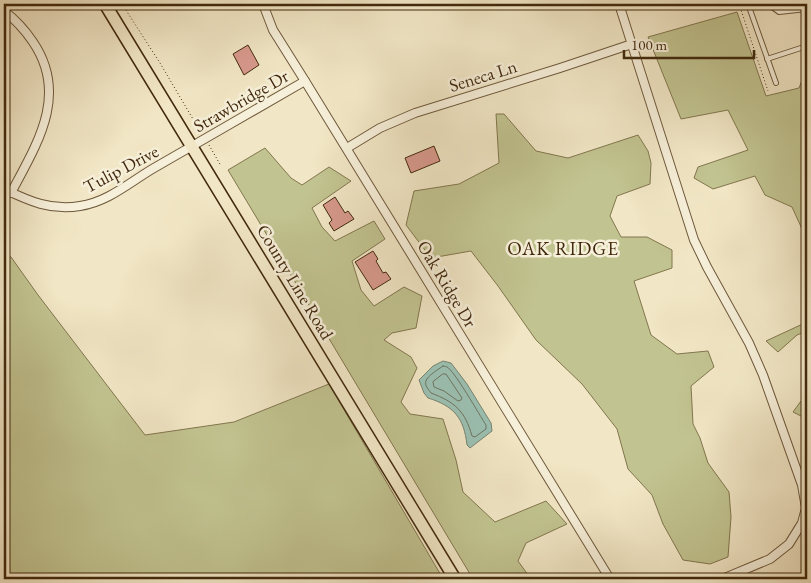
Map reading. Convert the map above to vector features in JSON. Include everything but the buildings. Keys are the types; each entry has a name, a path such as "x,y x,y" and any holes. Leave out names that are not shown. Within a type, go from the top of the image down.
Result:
{"main road":[{"name":"County Line Road","path":"105,4 454,579"}],"street":[{"name":"Oak Ridge Dr","path":"263,4 273,30 610,579"},
{"path":"619,4 694,240 748,342 763,375 802,485 806,508 802,523 789,544 770,559 722,579"},
{"path":"4,12 19,24 37,48 46,68 50,91 47,112 35,148 7,191"},
{"name":"Seneca Ln","path":"347,148 380,128 415,113 632,44"},
{"name":"Strawbridge Dr","path":"192,147 305,80"},
{"name":"Tulip Drive","path":"7,191 46,206 66,207 88,204 116,193 192,147"}],"lane":[{"path":"748,4 776,83"},
{"path":"768,4 779,12 807,9"},
{"path":"767,59 807,46"}],"path":[{"path":"122,4 160,63 221,166"},
{"path":"739,4 768,91"}],"green space":[{"path":"737,12 766,96 799,88 807,72 807,240 792,207 765,195 755,176 713,189 694,178 698,167 748,150 728,110 681,119 648,37"},
{"path":"496,114 504,114 536,151 568,158 638,135 648,151 651,163 650,184 617,196 610,216 621,237 647,237 672,250 672,268 634,281 651,335 677,354 708,351 714,367 691,386 693,424 700,438 708,463 729,492 731,517 728,557 710,564 683,560 663,524 652,495 628,469 617,429 582,384 536,340 471,251 431,258 406,225 414,191 459,184 499,163"},
{"path":"265,148 291,178 302,185 329,167 351,181 312,208 322,227 335,241 374,221 385,239 352,261 361,290 374,306 404,287 422,296 416,328 392,333 384,340 411,357 417,368 401,402 410,414 443,419 456,460 463,492 495,522 546,501 567,524 526,543 518,561 531,579 473,579 228,170"},
{"path":"4,254 11,257 145,435 234,422 329,384 442,579 4,579"},
{"path":"807,322 807,331 797,335 778,352 766,341"},
{"path":"807,399 807,419 793,412 801,401"}],"water":[{"path":"443,361 451,363 467,384 491,423 492,431 470,448 467,445 463,427 456,414 445,405 428,398 419,380 433,366"}],"district":[{"name":"OAK RIDGE","path":"563,248"}]}
